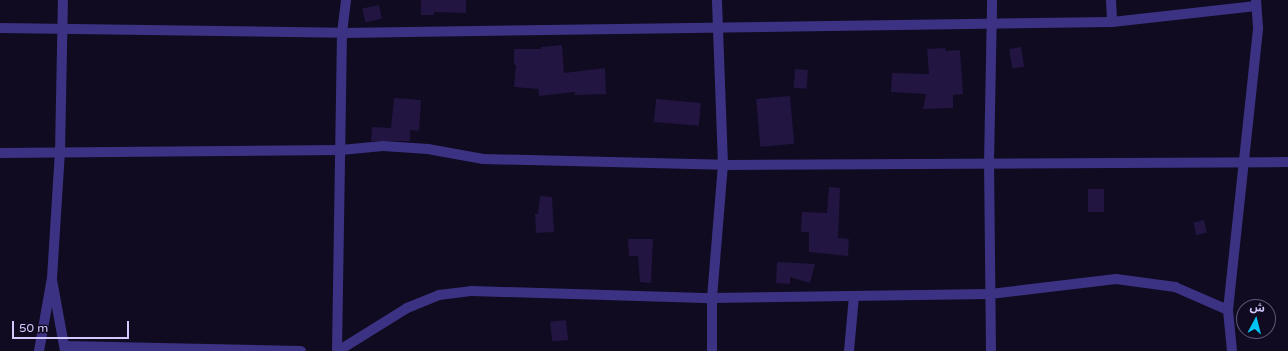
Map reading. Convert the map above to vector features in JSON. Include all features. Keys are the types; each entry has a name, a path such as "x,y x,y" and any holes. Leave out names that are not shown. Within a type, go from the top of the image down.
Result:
{"street":[{"path":"38,351 52,278 60,152 63,0"},
{"path":"338,351 342,33 346,0"},
{"path":"712,351 712,298 723,165 717,0"},
{"path":"991,351 989,164 993,23 992,0"},
{"path":"1111,0 1112,22"},
{"path":"0,28 342,33 718,26 1112,22 1256,3 1258,28 1228,310 1232,351"},
{"path":"0,153 341,150 383,146 428,149 483,159 723,165 1288,162"},
{"path":"52,278 65,348 301,351"},
{"path":"338,351 407,308 439,295 471,291 712,298 990,294 1116,280 1175,287 1228,310"},
{"path":"849,351 854,296"}],"building":[{"path":"421,0 466,0 466,13 434,12 434,15 421,15"},
{"path":"379,5 382,19 365,22 362,9"},
{"path":"562,45 564,73 605,68 606,94 575,95 575,92 539,96 538,89 514,87 516,65 514,65 514,49 541,49 541,47"},
{"path":"1021,47 1024,67 1012,69 1009,49"},
{"path":"945,48 946,51 960,50 963,94 953,95 953,108 923,109 926,94 891,92 892,73 929,74 927,49"},
{"path":"795,69 808,70 807,89 794,88"},
{"path":"790,96 794,144 760,147 756,99"},
{"path":"394,98 421,100 419,131 410,130 410,141 371,141 372,127 391,128"},
{"path":"656,99 701,103 699,126 654,122"},
{"path":"829,187 840,188 838,238 849,239 848,256 809,252 809,232 801,232 802,212 827,213"},
{"path":"1088,189 1104,189 1104,212 1088,212"},
{"path":"540,196 552,197 554,232 536,233 535,214 538,214"},
{"path":"1204,220 1207,233 1196,235 1193,222"},
{"path":"628,239 653,239 651,283 640,282 638,256 629,256"},
{"path":"777,262 815,264 810,283 790,277 790,284 776,283"},
{"path":"566,320 568,340 552,342 550,322"}]}
